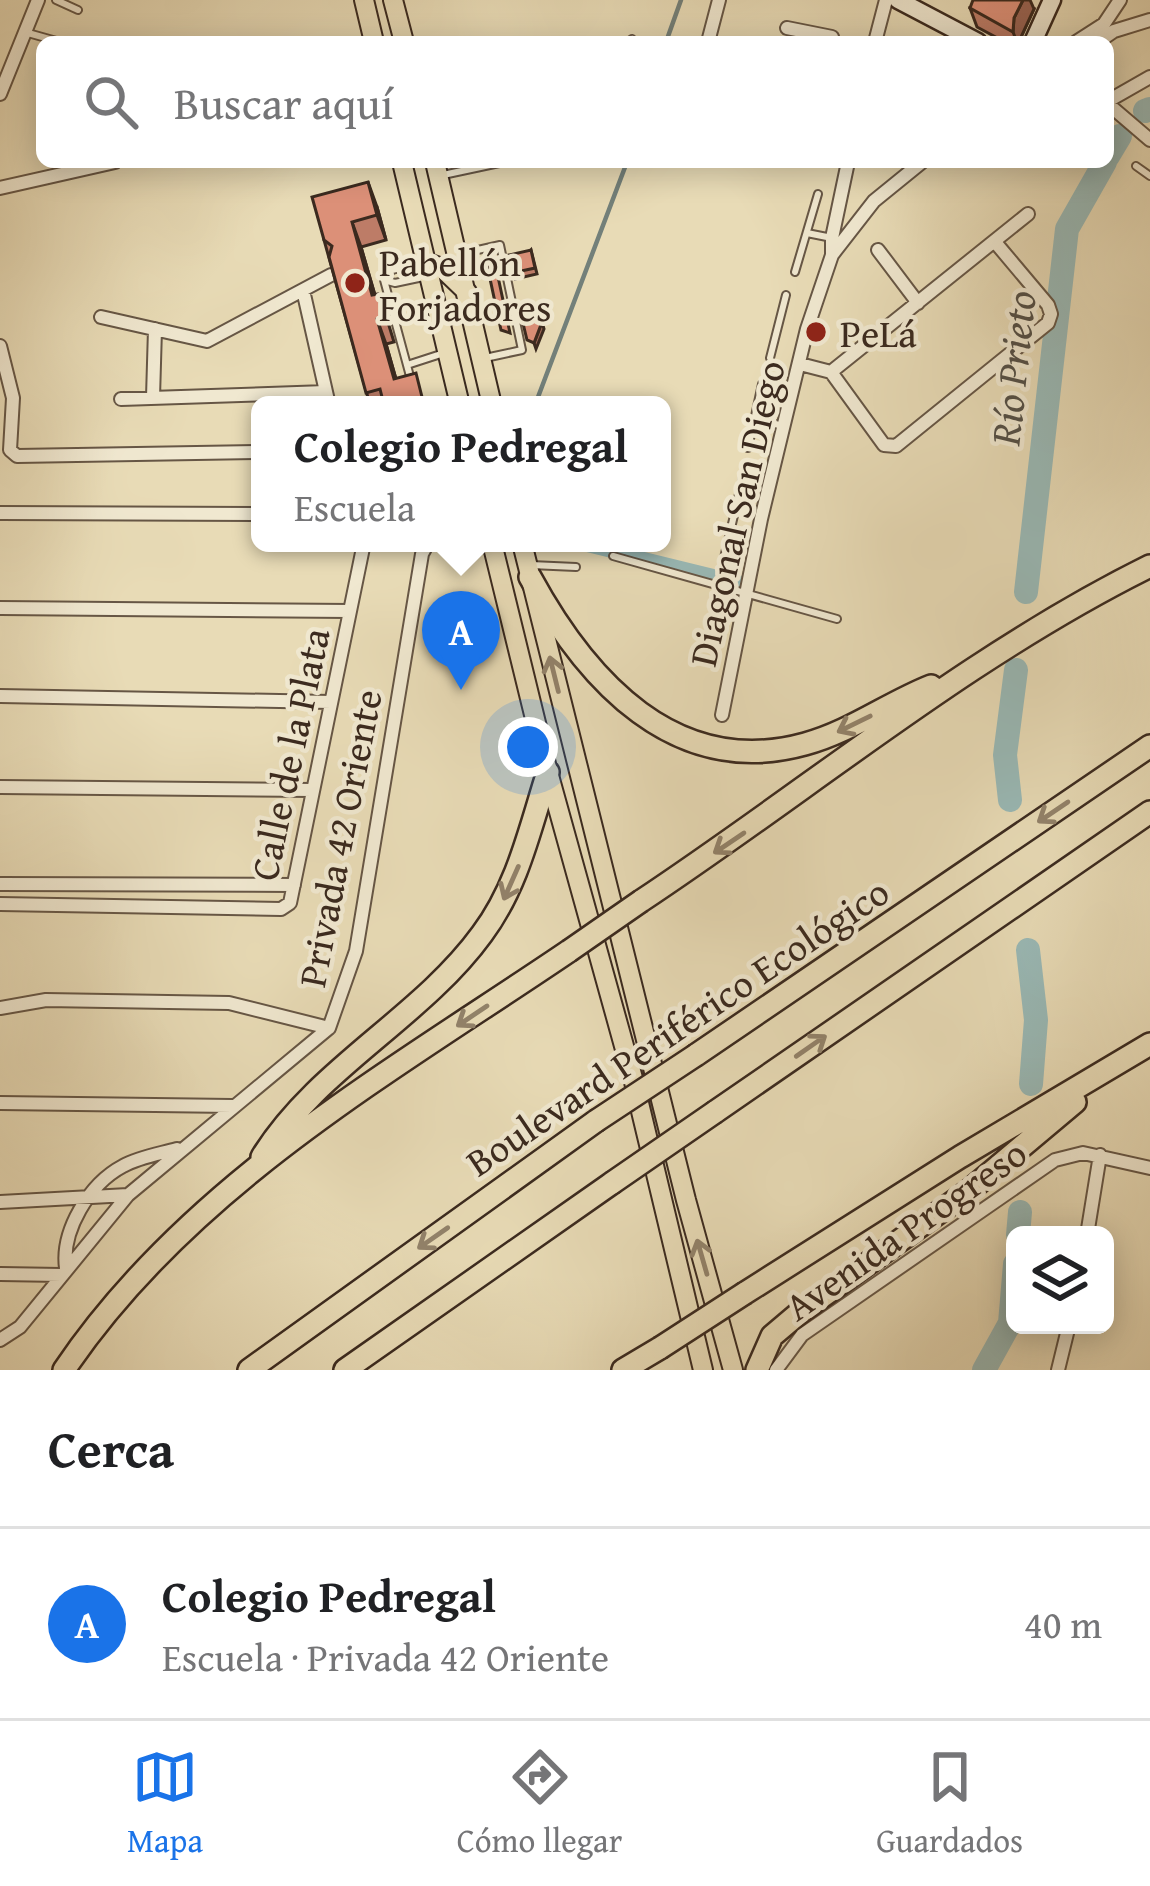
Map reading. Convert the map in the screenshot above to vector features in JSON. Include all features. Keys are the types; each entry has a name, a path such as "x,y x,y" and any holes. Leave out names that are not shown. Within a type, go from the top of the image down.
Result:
{"highway":[{"path":"64,1370 152,1262 194,1220 345,1102 748,830 960,677 1080,601 1150,566"},
{"path":"529,571 565,634 610,690 659,725 714,747 756,750 807,744 926,687 960,677"},
{"name":"Boulevard Periférico Ecológico","path":"249,1370 596,1121 1150,746"},
{"path":"258,1169 263,1154 301,1108 429,990 484,932 516,873 548,772"},
{"path":"345,1370 1150,812"},
{"path":"623,1370 960,1157 1150,1044"},
{"path":"757,1370 772,1336 798,1314 970,1190 1112,1070"}],"main road":[{"path":"364,0 373,36"},
{"path":"393,0 402,36"},
{"path":"898,0 940,34"},
{"path":"1035,36 1046,3"},
{"path":"404,168 458,396"},
{"path":"437,169 490,396"},
{"path":"427,269 442,268 467,292"},
{"path":"494,552 548,772 634,1082 703,1370"},
{"path":"524,552 686,1200 734,1370"}],"street":[{"path":"0,94 38,0"},
{"path":"710,36 718,0"},
{"path":"877,36 886,0"},
{"path":"1085,36 1104,24 1120,0"},
{"path":"1107,36 1150,20"},
{"path":"787,28 826,36"},
{"path":"1114,98 1150,77"},
{"path":"1114,107 1150,140"},
{"path":"0,188 88,168"},
{"name":"Diagonal San Diego","path":"722,715 761,519 807,329 832,255 847,168"},
{"name":"Diagonal San Diego","path":"832,255 874,201 915,168"},
{"path":"831,372 1028,214"},
{"path":"800,364 831,372 884,445 896,446 1048,322 1048,305 995,242"},
{"path":"878,250 918,303"},
{"path":"101,316 207,341 332,275"},
{"path":"303,290 326,396"},
{"path":"153,397 155,329"},
{"path":"0,346 13,398 10,450 17,456 251,452"},
{"path":"122,399 251,398"},
{"path":"0,513 251,514"},
{"name":"Calle de la Plata","path":"0,904 286,906 362,552"},
{"name":"Privada 42 Oriente","path":"0,1008 46,1000 229,1003 329,1028 356,950 423,552"},
{"path":"0,608 350,611"},
{"path":"0,697 331,702"},
{"path":"0,787 313,790"},
{"path":"0,884 294,885"},
{"path":"0,1340 20,1327 128,1196 329,1028"},
{"path":"0,1103 233,1106"},
{"path":"64,1272 65,1239 91,1197 118,1168 184,1148"},
{"name":"Avenida Progreso","path":"776,1370 802,1335 1055,1160 1083,1153 1150,1168"},
{"path":"1088,1226 1100,1155"},
{"path":"0,1202 128,1196"},
{"path":"54,1201 101,1226"},
{"path":"0,1274 64,1272"},
{"path":"1058,1370 1067,1334"}],"lane":[{"path":"56,0 78,10"},
{"path":"25,33 37,36"},
{"path":"1136,166 1150,176"},
{"path":"795,272 818,194"},
{"path":"807,233 832,238"},
{"path":"458,254 500,245 522,350 482,359"},
{"path":"384,280 392,271 427,269"},
{"path":"384,280 395,283 427,269"},
{"path":"384,280 412,384"},
{"path":"770,358 786,295"},
{"path":"780,325 807,329"},
{"path":"407,365 448,351"},
{"path":"748,448 762,384"},
{"path":"756,419 786,427"},
{"path":"724,558 743,477"},
{"path":"734,512 761,519"},
{"path":"613,556 837,619"},
{"path":"529,571 576,567"}],"building":[{"path":"973,0 1023,0 1013,32 970,8"},
{"name":"Pabellón Forjadores","path":"368,182 377,215 352,222 372,295 378,294 384,317 377,319 394,379 416,373 422,396 382,396 380,389 366,393 329,257 332,246 324,240 312,197"},
{"path":"531,250 535,268 512,273 509,255"},
{"path":"494,258 510,333 501,330 486,260"},
{"path":"521,315 542,322 534,343 527,340"}],"waterway":[{"path":"668,36 681,0"},
{"name":"Río Prieto","path":"1145,111 1150,109"},
{"name":"Río Prieto","path":"1114,146 1120,136"},
{"path":"538,396 625,168"},
{"name":"Río Prieto","path":"1026,592 1067,229 1102,168"},
{"path":"616,552 742,583"},
{"name":"Río Prieto","path":"1010,800 1005,755 1016,670"},
{"name":"Río Prieto","path":"1028,950 1036,1020 1031,1084"},
{"name":"Río Prieto","path":"1019,1226 1020,1212"},
{"name":"Río Prieto","path":"984,1370 1006,1330"}],"place":[{"name":"Pabellón Forjadores","path":"355,283"},
{"name":"PeLá","path":"816,332"},
{"name":"Colegio Pedregal","path":"461,690"}]}
